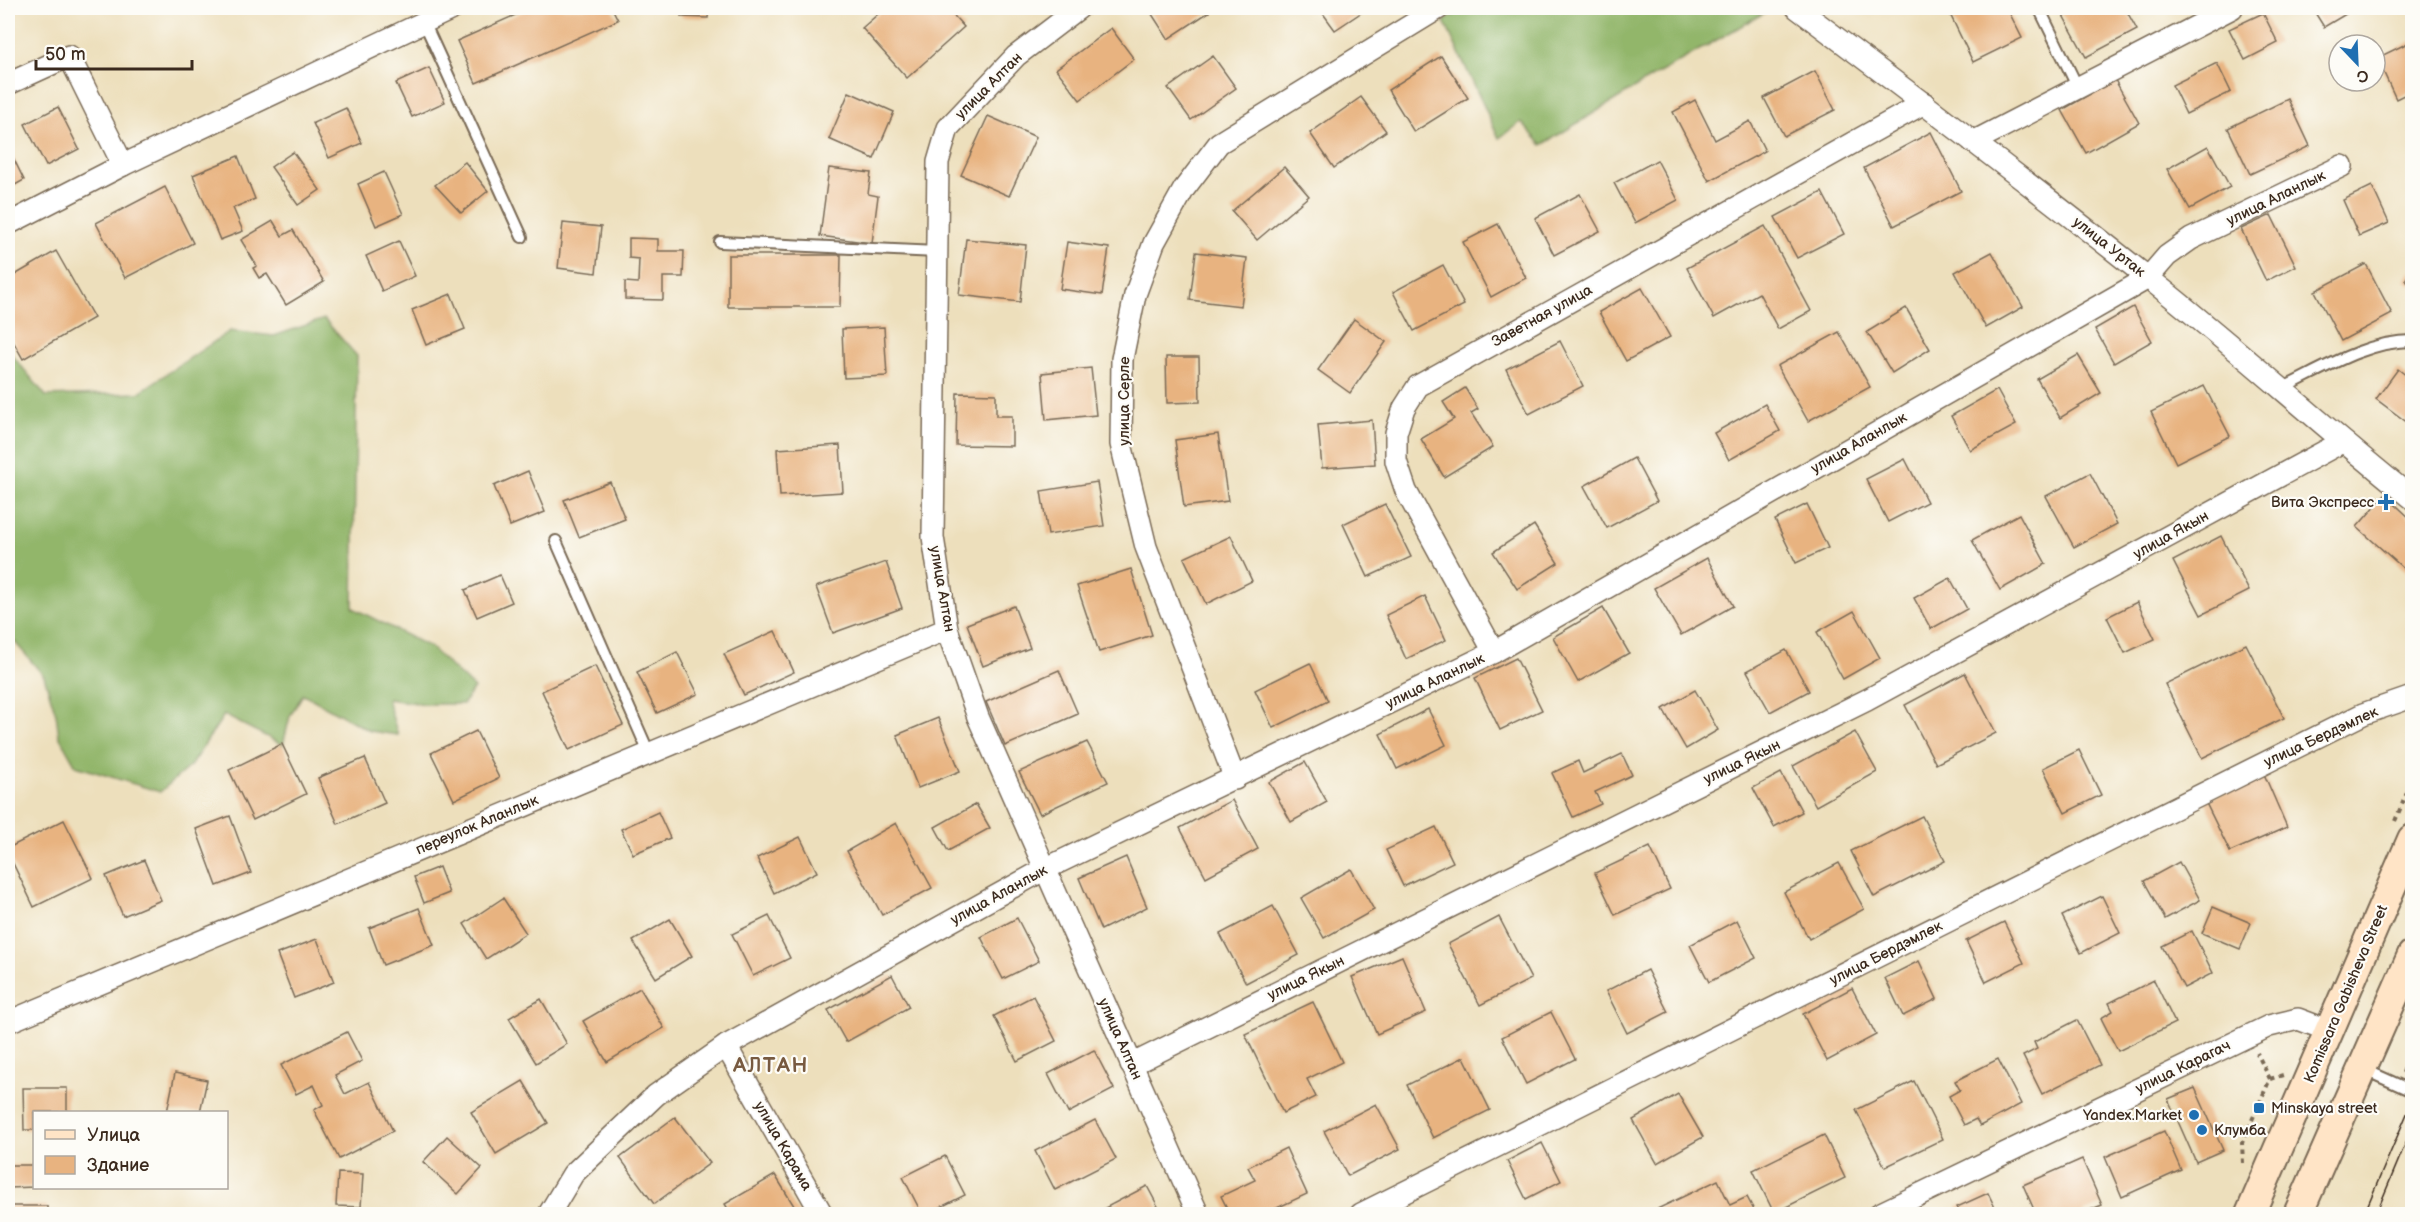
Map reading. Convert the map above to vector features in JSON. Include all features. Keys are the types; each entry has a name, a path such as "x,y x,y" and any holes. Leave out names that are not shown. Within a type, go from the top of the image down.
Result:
{"street":[{"path":"8,224 123,165 454,8"},
{"name":"улица Алтан","path":"1079,8 1016,56 948,128 938,162 933,537 947,629 978,717 1198,1215"},
{"name":"улица Серле","path":"1235,779 1146,547 1121,444 1122,359 1136,295 1154,243 1184,189 1219,143 1439,8"},
{"name":"улица Уртак","path":"1797,8 1924,103 2148,278 2412,498"},
{"path":"1973,142 2232,8"},
{"path":"8,84 69,56 123,165"},
{"name":"Заветная улица","path":"1494,652 1406,491 1396,461 1396,433 1404,408 1418,386 1924,103"},
{"name":"улица Аланлык","path":"549,1215 573,1174 598,1150 656,1095 726,1046 1045,869 1494,652 2148,278 2167,256 2191,239 2342,166"},
{"name":"улица Якын","path":"1131,1065 1867,700 2342,442"},
{"name":"переулок Аланлык","path":"8,1022 947,629"},
{"name":"улица Бердэмлек","path":"1361,1215 2363,714 2412,697"},
{"name":"Komissara Gabisheva Street","path":"2250,1215 2412,839"},
{"path":"2298,1215 2412,955"},
{"name":"улица Карагач","path":"1879,1215 2269,1026 2298,1019 2330,1031"},
{"name":"улица Карама","path":"726,1046 822,1215"}],"lane":[{"path":"2039,8 2078,88"},
{"path":"424,22 522,237"},
{"path":"720,242 937,252"},
{"path":"2280,389 2349,357 2393,341 2412,342"},
{"path":"556,541 650,753"},
{"path":"2362,1069 2412,1091"}],"path":[{"path":"2243,1163 2242,1143 2270,1079 2248,1036"}],"green space":[{"path":"1465,8 1765,8 1769,10 1654,76 1542,145 1521,122 1499,138 1444,21"},
{"path":"324,319 357,356 353,608 430,647 474,688 463,704 425,704 387,699 398,735 370,731 303,694 290,716 283,745 224,715 191,765 160,792 76,766 59,736 56,714 44,676 8,634 8,350 46,396 138,393 230,331 274,336"}],"building":[{"path":"531,8 612,8 618,20 476,83 457,41"},
{"path":"682,8 709,8 708,18 681,17"},
{"path":"885,8 947,8 964,27 907,78 862,28"},
{"path":"1148,8 1206,8 1209,12 1168,39"},
{"path":"1319,8 1368,8 1335,30"},
{"path":"1952,8 2007,8 2022,38 1973,62 1948,10"},
{"path":"2059,8 2125,8 2137,30 2086,57"},
{"path":"2312,8 2356,8 2324,27"},
{"path":"2263,13 2278,43 2245,60 2229,29"},
{"path":"1111,28 1134,59 1080,100 1056,69"},
{"path":"2412,41 2412,91 2396,99 2387,80 2387,53"},
{"path":"1213,56 1236,88 1191,120 1168,88"},
{"path":"1441,56 1468,98 1414,132 1388,90"},
{"path":"2217,63 2231,92 2186,114 2172,85"},
{"path":"429,68 445,102 412,117 396,83"},
{"path":"1815,71 1835,110 1784,136 1764,98"},
{"path":"2115,80 2139,123 2086,153 2062,110"},
{"path":"849,92 894,112 874,159 829,139"},
{"path":"1361,97 1386,131 1334,168 1310,133"},
{"path":"2288,99 2310,146 2250,174 2228,128"},
{"path":"1695,100 1715,140 1750,121 1765,151 1709,181 1673,112"},
{"path":"58,107 79,149 46,166 25,124"},
{"path":"346,108 362,143 329,158 313,123"},
{"path":"988,116 1036,137 1009,196 961,175"},
{"path":"1931,132 1961,191 1894,226 1864,168"},
{"path":"2208,146 2230,187 2190,209 2167,169"},
{"path":"8,147 24,180 8,189"},
{"path":"293,152 320,190 298,205 271,167"},
{"path":"238,156 255,199 233,208 243,231 220,240 193,175"},
{"path":"1657,160 1678,200 1635,223 1614,183"},
{"path":"465,162 488,191 461,213 435,185"},
{"path":"1284,167 1309,196 1257,240 1232,211"},
{"path":"829,168 871,173 868,194 878,196 872,243 820,236"},
{"path":"384,172 403,214 376,226 358,184"},
{"path":"2372,186 2389,223 2359,236 2343,200"},
{"path":"165,187 193,243 125,278 96,223"},
{"path":"1822,192 1844,234 1797,258 1775,217"},
{"path":"1580,194 1600,231 1554,255 1535,218"},
{"path":"2271,215 2296,266 2266,281 2241,229"},
{"path":"273,221 282,236 293,230 324,282 286,305 267,274 259,278 253,268 257,266 241,240"},
{"path":"563,223 601,227 596,273 558,268"},
{"path":"1498,224 1526,278 1491,297 1463,242"},
{"path":"1765,226 1811,311 1778,329 1759,293 1714,318 1687,268"},
{"path":"629,238 658,239 658,251 684,251 683,277 663,277 663,300 625,299 625,282 638,283 639,259 629,258"},
{"path":"966,239 1026,245 1020,302 959,295"},
{"path":"399,241 415,276 382,291 366,256"},
{"path":"1067,242 1109,248 1102,295 1060,289"},
{"path":"56,251 94,318 23,359 8,332 8,279"},
{"path":"1196,252 1247,258 1241,306 1190,300"},
{"path":"1992,252 2023,307 1986,328 1955,272"},
{"path":"728,255 841,255 840,307 728,307"},
{"path":"2366,264 2392,314 2341,341 2315,291"},
{"path":"1443,265 1464,305 1414,331 1393,292"},
{"path":"2412,270 2412,286 2405,280"},
{"path":"1642,288 1670,337 1626,361 1599,312"},
{"path":"451,294 465,329 426,345 412,310"},
{"path":"2133,307 2152,341 2114,363 2095,329"},
{"path":"1906,308 1930,349 1892,373 1867,332"},
{"path":"1354,319 1386,342 1350,393 1318,370"},
{"path":"884,327 887,376 844,378 842,329"},
{"path":"1839,332 1870,387 1808,421 1777,366"},
{"path":"1560,341 1583,386 1529,414 1506,369"},
{"path":"2078,355 2101,393 2060,418 2037,379"},
{"path":"1166,357 1199,357 1200,402 1167,403"},
{"path":"1091,368 1096,415 1046,420 1042,373"},
{"path":"2398,369 2412,380 2412,426 2376,399"},
{"path":"2204,386 2230,436 2176,463 2151,412"},
{"path":"1465,388 1478,409 1471,413 1493,447 1444,477 1421,439 1454,419 1443,402"},
{"path":"1997,390 2016,425 1970,450 1951,416"},
{"path":"957,393 996,394 996,416 1012,416 1012,446 956,445"},
{"path":"1765,404 1780,431 1729,460 1714,433"},
{"path":"1372,420 1375,464 1322,468 1318,425"},
{"path":"1218,434 1228,501 1184,507 1175,440"},
{"path":"840,445 843,492 780,496 777,449"},
{"path":"1634,458 1657,501 1607,528 1584,486"},
{"path":"1905,459 1927,502 1888,522 1866,479"},
{"path":"528,471 545,512 510,526 494,486"},
{"path":"2090,473 2117,524 2074,547 2046,496"},
{"path":"610,482 625,519 579,537 564,500"},
{"path":"1097,482 1104,526 1048,535 1041,491"},
{"path":"2385,495 2412,520 2412,576 2357,527"},
{"path":"1385,504 1411,557 1368,577 1343,524"},
{"path":"1807,504 1828,548 1796,563 1775,520"},
{"path":"2019,514 2046,564 2000,590 1972,540"},
{"path":"1534,525 1558,563 1517,589 1493,552"},
{"path":"1231,536 1252,581 1206,604 1184,558"},
{"path":"2221,536 2249,591 2201,615 2173,561"},
{"path":"1707,558 1733,606 1681,635 1654,588"},
{"path":"886,562 902,608 833,633 816,587"},
{"path":"1131,569 1152,635 1099,652 1077,586"},
{"path":"500,575 512,602 477,617 465,590"},
{"path":"1950,578 1967,609 1931,629 1914,598"},
{"path":"1425,596 1446,640 1406,659 1386,615"},
{"path":"2137,602 2155,639 2125,653 2107,617"},
{"path":"1014,606 1030,648 983,666 967,624"},
{"path":"1603,608 1629,653 1578,682 1553,637"},
{"path":"1854,611 1880,658 1843,679 1817,632"},
{"path":"775,631 794,672 744,695 724,654"},
{"path":"2246,644 2284,718 2202,758 2165,684"},
{"path":"1786,650 1809,691 1770,712 1747,671"},
{"path":"677,652 698,694 657,713 637,672"},
{"path":"1516,658 1542,710 1500,730 1475,678"},
{"path":"1310,663 1328,701 1273,728 1255,690"},
{"path":"595,666 623,725 569,750 542,691"},
{"path":"1059,670 1078,714 1005,746 986,702"},
{"path":"1965,673 1996,733 1936,764 1905,705"},
{"path":"1695,690 1718,730 1686,749 1663,709"},
{"path":"1428,709 1446,745 1397,769 1380,734"},
{"path":"938,718 960,771 918,788 897,735"},
{"path":"476,731 499,778 454,800 431,753"},
{"path":"1855,732 1877,772 1816,806 1793,766"},
{"path":"1087,742 1108,782 1040,814 1019,772"},
{"path":"282,744 306,794 253,820 229,770"},
{"path":"2079,750 2101,795 2065,813 2043,768"},
{"path":"1622,754 1632,775 1595,792 1601,804 1573,817 1552,773 1578,761 1583,773"},
{"path":"365,758 385,803 338,824 318,778"},
{"path":"1305,762 1327,802 1291,822 1269,782"},
{"path":"1781,773 1802,812 1774,827 1753,788"},
{"path":"2264,774 2287,827 2230,852 2205,801"},
{"path":"1232,800 1258,849 1206,877 1180,828"},
{"path":"976,804 990,828 948,851 935,827"},
{"path":"658,812 670,838 633,854 621,829"},
{"path":"230,816 251,873 217,886 196,829"},
{"path":"1922,816 1945,861 1874,897 1851,851"},
{"path":"64,820 93,878 34,907 8,853 8,848"},
{"path":"896,823 932,888 882,915 847,851"},
{"path":"1436,827 1453,862 1403,886 1386,850"},
{"path":"800,837 817,872 774,893 757,858"},
{"path":"1650,847 1670,889 1615,915 1595,873"},
{"path":"1126,857 1147,907 1101,930 1079,878"},
{"path":"144,860 161,900 123,916 106,876"},
{"path":"2179,862 2200,900 2165,919 2144,881"},
{"path":"1839,863 1864,909 1809,939 1784,892"},
{"path":"439,867 449,893 424,903 414,877"},
{"path":"1351,869 1374,910 1324,938 1301,898"},
{"path":"2102,896 2120,933 2081,953 2062,916"},
{"path":"503,898 526,933 486,959 464,924"},
{"path":"1273,906 1299,955 1246,983 1220,934"},
{"path":"2213,907 2251,923 2240,949 2202,933"},
{"path":"419,908 434,945 383,965 369,928"},
{"path":"769,916 790,958 753,976 732,934"},
{"path":"1499,917 1531,979 1480,1005 1448,944"},
{"path":"1017,918 1039,961 1003,979 981,937"},
{"path":"670,919 692,956 656,978 633,941"},
{"path":"1737,920 1756,958 1709,982 1690,945"},
{"path":"2004,922 2024,963 1986,982 1966,941"},
{"path":"2192,931 2213,973 2184,988 2162,946"},
{"path":"317,939 334,982 294,998 277,954"},
{"path":"1402,956 1426,1012 1377,1034 1352,977"},
{"path":"1919,961 1937,999 1903,1016 1885,978"},
{"path":"1647,970 1668,1012 1627,1033 1606,991"},
{"path":"892,975 909,1007 846,1042 828,1010"},
{"path":"2154,980 2175,1023 2118,1051 2101,1018 2113,1011 2109,1003"},
{"path":"640,988 664,1028 607,1062 583,1021"},
{"path":"1852,988 1876,1035 1827,1061 1803,1014"},
{"path":"1033,996 1056,1041 1017,1061 994,1016"},
{"path":"541,999 567,1044 536,1063 509,1018"},
{"path":"1313,1002 1342,1062 1307,1079 1316,1097 1283,1113 1245,1034"},
{"path":"1551,1012 1575,1059 1526,1084 1502,1037"},
{"path":"2077,1020 2100,1065 2042,1094 2023,1056 2037,1049 2034,1042"},
{"path":"347,1032 362,1061 335,1075 345,1094 369,1082 393,1131 339,1159 314,1110 323,1105 314,1085 296,1094 281,1065"},
{"path":"1094,1050 1114,1089 1068,1113 1048,1074"},
{"path":"1464,1057 1490,1110 1433,1138 1407,1085"},
{"path":"1998,1059 2021,1104 1980,1126 1976,1119 1964,1125 1949,1096 1960,1090 1955,1081"},
{"path":"175,1073 207,1080 200,1111 167,1111"},
{"path":"523,1081 548,1123 496,1154 471,1112"},
{"path":"1914,1081 1943,1139 1885,1167 1856,1110"},
{"path":"23,1088 67,1088 67,1111 33,1111 33,1130 24,1130"},
{"path":"2195,1088 2223,1150 2196,1162 2168,1099"},
{"path":"1678,1094 1703,1137 1657,1163 1633,1120"},
{"path":"1376,1104 1400,1149 1348,1176 1324,1131"},
{"path":"675,1117 710,1163 654,1204 620,1158"},
{"path":"1095,1120 1116,1159 1055,1190 1035,1151"},
{"path":"2164,1131 2181,1170 2122,1197 2105,1157"},
{"path":"1824,1135 1845,1178 1774,1213 1753,1170"},
{"path":"447,1136 482,1168 458,1194 423,1162"},
{"path":"1542,1143 1561,1181 1526,1199 1507,1161"},
{"path":"1286,1148 1307,1194 1264,1214 1230,1214 1221,1196 1255,1180 1248,1167"},
{"path":"945,1156 965,1195 927,1214 922,1214 903,1177"},
{"path":"2082,1159 2102,1205 2080,1214 2036,1214 2023,1185"},
{"path":"9,1165 33,1165 33,1187 9,1188"},
{"path":"338,1173 363,1174 361,1207 336,1206"},
{"path":"775,1175 799,1214 731,1214 725,1204"},
{"path":"1718,1180 1730,1205 1747,1197 1756,1214 1657,1214 1655,1210"},
{"path":"1147,1186 1162,1214 1106,1214 1103,1209"},
{"path":"1988,1193 1998,1214 1961,1214 1957,1207"},
{"path":"8,1206 47,1206 47,1214 8,1214"}],"tram line":[{"path":"2364,1214 2412,1102"},
{"path":"2376,1214 2412,1128"}],"place":[{"name":"Вита Экспресс","path":"2386,502"},
{"name":"Minskaya street","path":"2259,1108"},
{"name":"Yandex.Market","path":"2194,1115"},
{"name":"Клумба","path":"2202,1130"}],"district":[{"name":"АЛТАН","path":"771,1065"}]}
